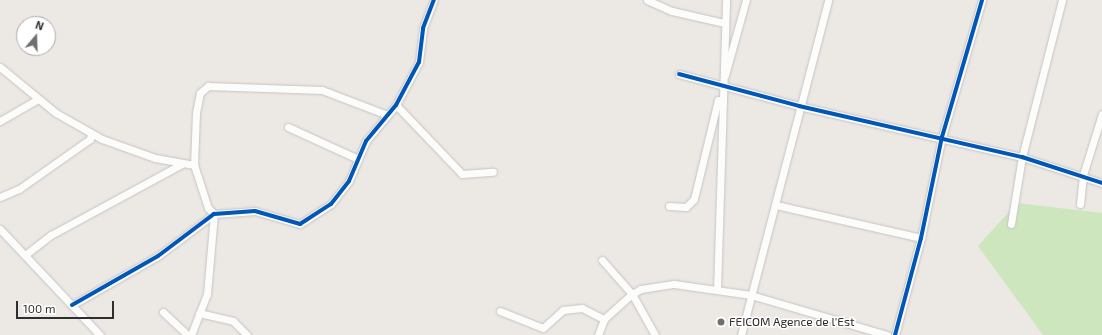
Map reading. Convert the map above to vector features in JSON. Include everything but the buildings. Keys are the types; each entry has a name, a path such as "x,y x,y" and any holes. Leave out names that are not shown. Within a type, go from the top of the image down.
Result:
{"street":[{"path":"72,304 158,256 214,214 255,211 300,224 331,204 349,181 366,141 396,105 419,62 423,28 434,0"},
{"path":"647,0 672,11 724,23"},
{"path":"717,290 722,86 726,0"},
{"path":"669,206 686,207 694,199 722,86 746,0"},
{"path":"741,335 776,206 800,106 828,0"},
{"path":"895,335 921,238 942,137 982,0"},
{"path":"1010,224 1022,157 1062,0"},
{"path":"0,67 38,99 91,132 124,148 182,164 194,165"},
{"path":"679,74 800,106 942,137 986,151 1022,157 1083,175 1102,183"},
{"path":"214,214 208,208 194,165 196,113 200,93 208,86 322,90 387,115"},
{"path":"0,121 38,99"},
{"path":"396,105 462,174 493,172"},
{"path":"1080,204 1083,175 1102,114"},
{"path":"288,127 358,159"},
{"path":"0,197 19,189 90,139 91,132"},
{"path":"25,255 93,211 182,164"},
{"path":"776,206 921,238"},
{"path":"192,335 207,294 214,214"},
{"path":"0,229 100,335"},
{"path":"602,260 632,294 655,335"},
{"path":"598,335 604,319 632,294 641,289 674,284 751,296 886,335"},
{"path":"500,311 543,328 563,310 582,308 604,319"},
{"path":"163,312 188,335"},
{"path":"199,313 233,321 247,335"}],"green space":[{"path":"1017,203 1102,213 1102,335 1043,335 978,246"}],"cycle path":[{"path":"72,305 158,256 214,214 255,211 300,224 331,204 349,181 366,141 396,105 419,62 423,28 434,0"},
{"path":"895,335 921,238 942,137 982,0"},
{"path":"679,74 799,106 1022,157 1102,183"}],"place":[{"name":"FEICOM Agence de l'Est","path":"721,322"}]}
